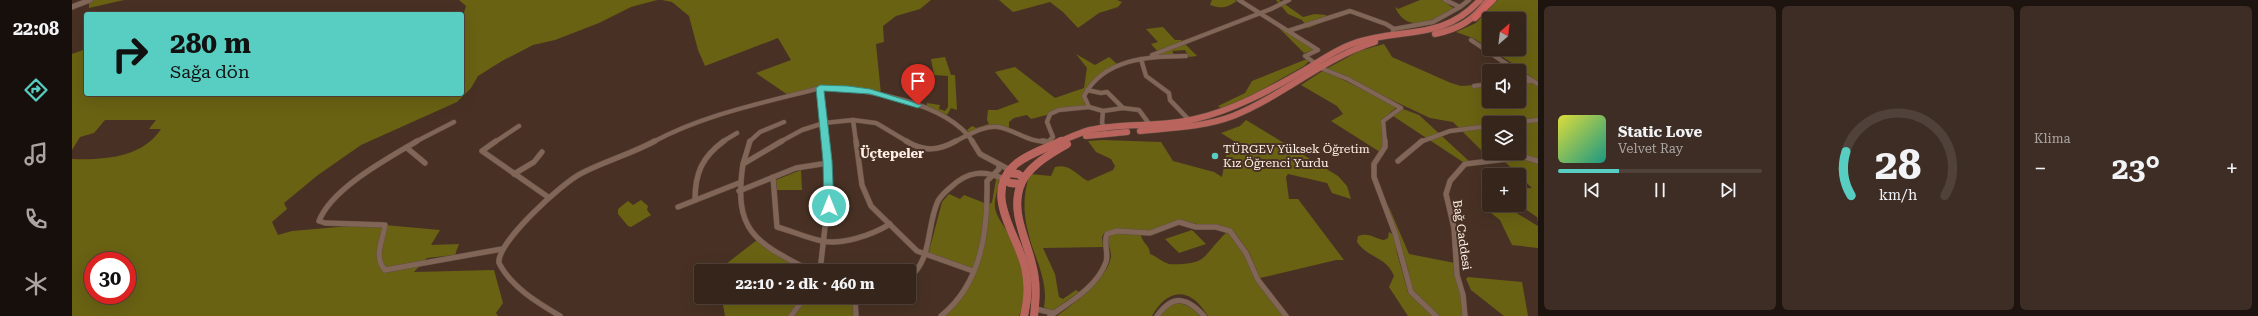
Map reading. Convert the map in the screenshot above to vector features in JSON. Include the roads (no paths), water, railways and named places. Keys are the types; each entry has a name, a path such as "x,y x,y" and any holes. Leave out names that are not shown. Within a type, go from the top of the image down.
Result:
{"highway":[{"path":"1475,18 1493,0"}],"main road":[{"path":"1035,312 1037,289 1035,270 1021,232 1017,214 1017,195 1029,168 1041,158 1075,140 1092,135 1195,126 1242,111 1357,42 1396,32 1450,25 1464,17 1480,0"},
{"path":"1024,316 1028,294 1026,274 1023,259 1002,210 1001,194 1008,174 1025,157 1050,144 1082,133 1105,129 1190,121 1236,107 1318,65 1352,50 1369,44 1449,31 1462,26 1475,18 1488,0"},
{"path":"1008,174 1010,183 1022,181"},
{"path":"1008,174 1018,174 1022,181"}],"street":[{"path":"72,7 90,0"},
{"path":"1239,0 1318,50 1305,56 1318,65 1401,108 1383,121 1385,147 1374,164 1374,177 1395,233 1410,289 1414,297 1436,316"},
{"path":"1089,107 1084,96 1087,90 1094,81 1117,66 1140,59 1289,0"},
{"path":"1445,0 1460,8"},
{"path":"1288,31 1350,11 1386,24 1396,32 1433,22 1460,8 1469,0"},
{"path":"1471,40 1506,64"},
{"path":"1140,59 1157,56 1186,56"},
{"path":"1140,59 1148,78 1154,85 1169,92 1170,100 1190,121"},
{"path":"1526,77 1538,84"},
{"path":"1526,81 1532,81"},
{"path":"1474,86 1482,85"},
{"path":"820,88 828,163 829,206 821,264"},
{"path":"560,316 514,282 501,268 499,261 502,249 520,226 548,197 580,174 639,150 672,132 724,113 820,88 848,88 870,92 921,106 945,117 968,135 977,151 1000,165 1008,174"},
{"path":"1087,90 1101,93 1106,92 1115,98 1123,108"},
{"path":"743,164 759,157 778,144 824,122 866,119 876,122 912,144 930,150 983,128 998,127 1038,142 1050,144 1053,136 1047,122 1052,113 1089,107 1103,111 1123,108 1140,110 1150,125"},
{"path":"1103,111 1102,123 1105,129"},
{"path":"853,120 864,194 871,206 911,246 925,254 973,271"},
{"path":"1526,121 1538,120"},
{"path":"454,122 437,129 376,165 320,215 319,221 326,223 385,225 379,246 378,259 381,266 385,270 502,249"},
{"path":"784,122 749,139 745,147 739,183 740,214 745,224 758,241 799,264"},
{"path":"519,126 482,150 548,197"},
{"path":"1398,160 1412,146 1431,136 1482,127"},
{"path":"695,200 695,176 699,165 714,149 737,133"},
{"path":"407,148 424,163"},
{"path":"514,174 534,162 542,152"},
{"name":"Bağ Caddesi","path":"1465,316 1465,303 1457,275 1454,228 1446,194 1450,181 1465,164 1524,157 1538,161"},
{"path":"739,191 796,168 828,163"},
{"path":"941,316 956,302 973,271 982,248 986,226 987,181 999,169 1000,165"},
{"path":"916,271 919,268 925,254 938,201 942,196 962,177 976,172 1008,174"},
{"path":"773,177 777,227 823,241 861,238 876,233 890,224"},
{"path":"678,207 739,183"},
{"path":"1035,312 1052,314 1080,296 1099,274 1106,260 1105,238 1107,234 1117,232 1150,233 1181,222 1196,227 1216,227 1233,233 1246,253 1258,280 1286,316"},
{"path":"1157,316 1166,304 1178,300 1194,305 1204,316"},
{"path":"791,316 800,304"},
{"path":"855,304 856,316"}],"place":[{"name":"TÜRGEV Yüksek Öğretim Kız Öğrenci Yurdu","path":"1215,156"}],"district":[{"name":"Üçtepeler","path":"892,153"}]}
